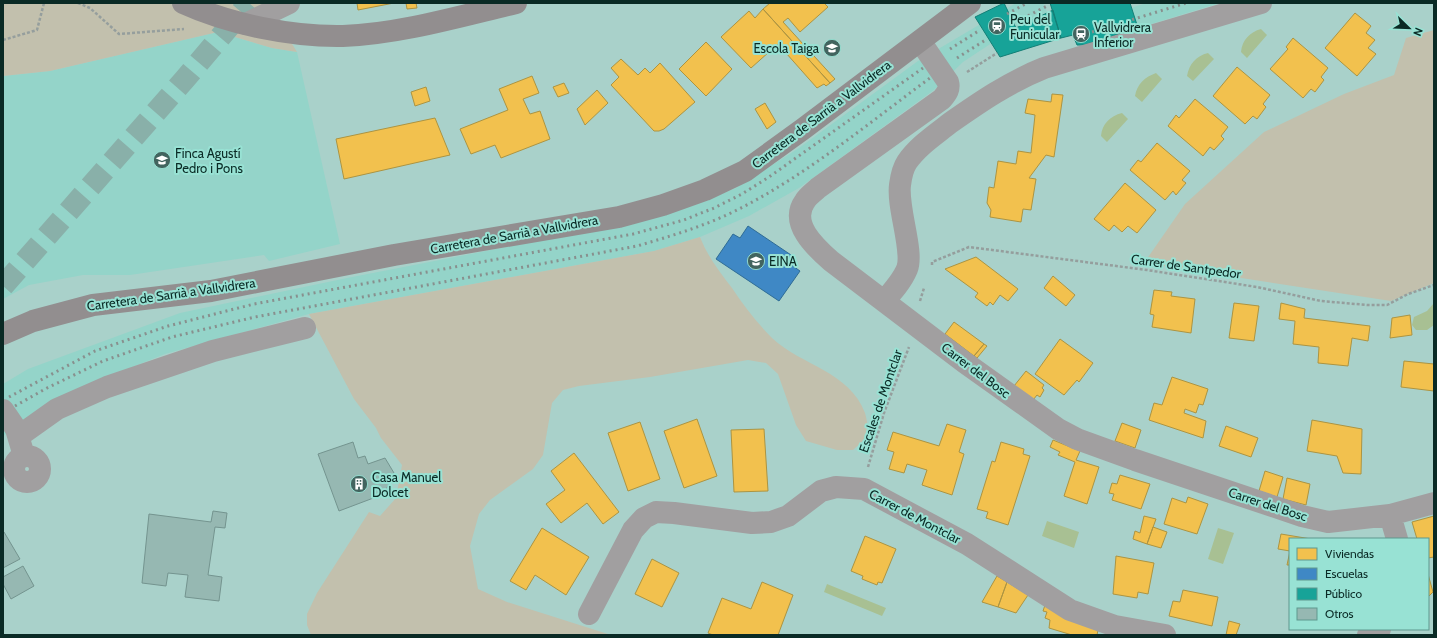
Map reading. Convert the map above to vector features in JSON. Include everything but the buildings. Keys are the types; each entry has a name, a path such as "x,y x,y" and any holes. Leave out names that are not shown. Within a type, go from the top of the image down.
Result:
{"main road":[{"path":"183,3 246,24 294,33 343,36 408,28 516,3"},
{"name":"Carretera de Sarrià a Vallvidrera","path":"3,334 34,321 93,305 211,291 394,255 619,217 663,205 705,190 745,171 923,46 970,3"}],"street":[{"path":"246,24 289,3"},
{"path":"884,301 901,281 908,268 909,255 899,199 902,176 906,163 914,152 929,139 977,104 1021,77 1044,68 1261,3"},
{"name":"Carrer del Bosc","path":"923,46 950,87 942,99 818,188 805,200 802,206 801,221 812,244 831,261 1038,417 1077,439 1302,516 1328,522 1390,515 1434,503"},
{"path":"17,432 57,409 107,387 213,351 305,328"},
{"path":"3,410 17,432 14,470"},
{"name":"Carrer de Montclar","path":"590,614 633,530 644,518 656,512 662,512 752,523 771,522 788,516 821,491 836,487 864,489 967,544 1070,610 1115,626 1165,635"},
{"path":"1390,515 1397,538"},
{"path":"1368,635 1373,634 1379,630"}],"path":[{"path":"3,40 37,30 44,3"},
{"path":"78,3 90,8 119,34 188,29"},
{"path":"968,71 997,53"},
{"name":"Carrer de Santpedor","path":"932,262 968,247 1147,270 1257,287 1321,301 1367,305 1387,305 1408,294 1434,285"},
{"name":"Escales de Montclar","path":"867,473 884,413 910,342"}],"shaded area":[{"path":"3,3 267,3 297,52 272,48 218,32 50,71 3,76"},
{"path":"1016,3 1043,3 1047,12 1004,35 963,62 934,90 799,188 749,216 700,237 654,251 309,314 165,354 95,382 37,413 3,436 3,384 28,369 180,313 347,278 563,236 695,205 736,188 799,148 918,61"},
{"path":"1146,3 1220,3 1138,28 1131,8"},
{"path":"1261,29 1267,35 1247,58 1241,52 1243,44 1250,34"},
{"path":"1434,30 1434,283 1391,301 1144,263 1185,204 1264,132 1344,94 1394,75 1406,38"},
{"name":"Finca Agustí Pedro i Pons","path":"218,32 272,48 297,52 340,244 269,261 264,255 130,275 83,275 29,285 3,299 3,76 50,71"},
{"path":"1208,53 1214,59 1193,81 1187,76 1191,64 1200,56"},
{"path":"1156,73 1162,79 1142,102 1135,96 1136,92 1145,79"},
{"path":"1122,113 1128,119 1107,142 1101,136 1105,124 1110,118"},
{"path":"700,237 718,270 751,314 772,338 784,348 836,378 858,399 865,413 868,428 864,440 853,450 837,450 806,441 796,425 778,374 766,363 748,360 650,377 579,386 563,390 552,403 543,455 533,469 490,500 479,514 470,546 478,589 507,602 611,635 311,635 307,625 307,614 317,593 369,512 380,516 396,498 402,465 354,399 309,314 654,251"},
{"path":"1434,303 1434,325 1427,330 1416,330 1412,325 1414,317 1427,311"},
{"path":"1047,521 1079,532 1074,548 1042,536"},
{"path":"1218,528 1234,533 1223,564 1208,559"},
{"path":"827,584 886,608 882,616 824,592"}],"tunnel":[{"path":"3,286 185,79 249,3"}],"railway":[{"path":"1007,14 1027,3"},
{"path":"1092,32 1186,3"},
{"path":"1012,24 1049,5"},
{"path":"950,49 980,30"},
{"path":"957,58 987,39"},
{"path":"9,397 95,351 168,326 254,304 633,234 684,220 714,208 742,194 769,177 923,68"},
{"path":"15,406 47,388 103,361 172,337 255,317 637,246 700,226 737,210 812,165 930,78"}],"place":[{"name":"Peu del Funicular","path":"997,26"},
{"name":"Vallvidrera Inferior","path":"1081,34"},
{"name":"Escola Taiga","path":"832,48"},
{"name":"Finca Agustí Pedro i Pons","path":"162,160"},
{"name":"EINA","path":"756,261"},
{"name":"Casa Manuel Dolcet","path":"359,484"}]}
